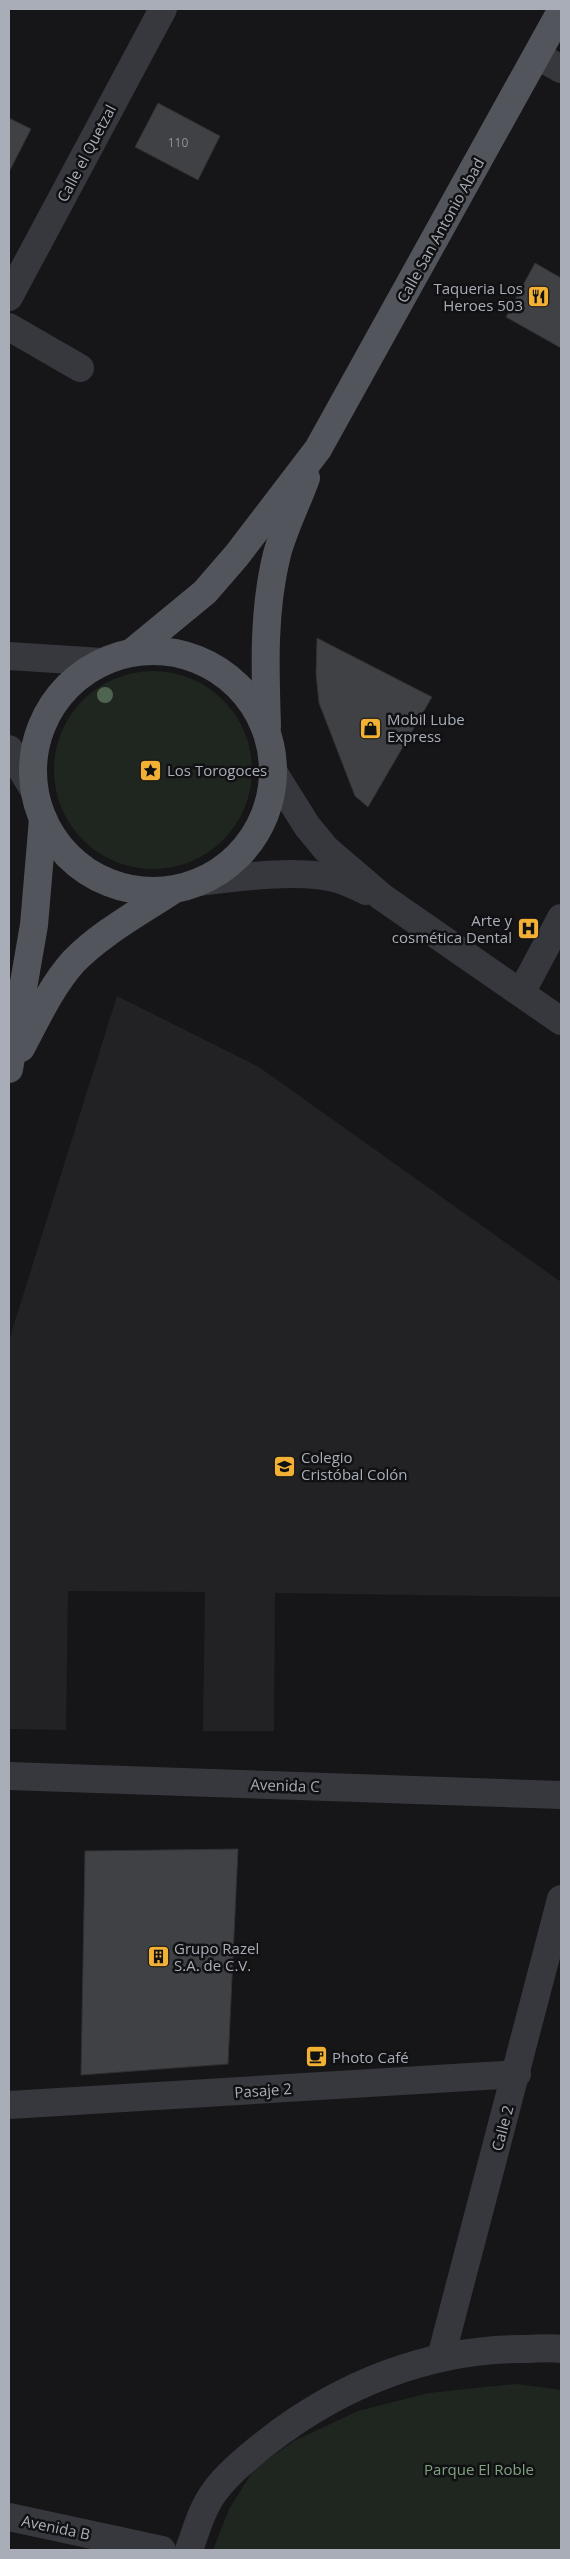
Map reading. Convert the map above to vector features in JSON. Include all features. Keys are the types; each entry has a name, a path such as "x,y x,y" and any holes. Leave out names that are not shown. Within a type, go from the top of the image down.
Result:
{"main road":[{"name":"Calle San Antonio Abad","path":"267,733 265,664 271,584 278,552 318,449 538,56 561,11"},
{"name":"Calle San Antonio Abad","path":"131,653 205,592 237,555 318,449"},
{"path":"151,651 172,652 210,665 227,676 241,690 259,715 267,733 272,770 267,808 251,841 232,862 200,882 174,890 145,892 127,889 92,875 69,858 57,844 43,819 34,790 35,753 45,719 69,686 102,662 131,653 151,651"},
{"path":"9,1070 34,925 43,819"},
{"path":"9,1070 49,995 74,962 118,927 174,890"}],"street":[{"name":"Calle el Quetzal","path":"9,297 163,9"},
{"path":"538,56 561,69"},
{"path":"9,327 80,368"},
{"path":"9,656 102,662"},
{"path":"9,749 34,790"},
{"path":"272,770 307,826 326,850 382,897 561,1021"},
{"path":"200,882 251,876 301,876 339,880 382,897"},
{"path":"521,993 561,918"},
{"name":"Avenida C","path":"9,1776 561,1795"},
{"name":"Calle 2","path":"442,2357 561,1899"},
{"name":"Pasaje 2","path":"9,2105 517,2074"},
{"path":"189,2550 198,2523 214,2491 251,2455 290,2424 341,2393 386,2374 442,2357 496,2349 561,2349"},
{"name":"Avenida B","path":"9,2517 162,2550"}],"shaded area":[{"name":"Colegio Cristóbal Colón","path":"117,996 259,1067 561,1282 561,1597 275,1593 274,1731 203,1731 205,1592 68,1591 66,1730 9,1729 9,1340"}],"green space":[{"path":"143,671 163,671 182,675 200,683 216,693 230,707 248,741 252,770 248,799 240,817 230,833 216,847 182,865 163,869 143,869 124,865 106,857 90,847 76,833 58,799 54,780 54,760 58,741 66,723 76,707 90,693 124,675"},
{"name":"Parque El Roble","path":"516,2384 561,2390 561,2550 213,2550 229,2509 255,2468 294,2441 358,2411 429,2393"}],"building":[{"path":"158,103 220,136 198,180 135,147"},
{"path":"9,118 31,129 9,172"},
{"name":"Taqueria Los Heroes 503","path":"535,263 561,278 561,348 506,317"},
{"name":"Mobil Lube Express","path":"317,638 432,697 368,807 355,796 319,703 316,674"},
{"name":"Grupo Razel S.A. de C.V.","path":"238,1849 228,2064 81,2075 85,1851"}],"place":[{"name":"Taqueria Los Heroes 503","path":"539,297"},
{"name":"Mobil Lube Express","path":"371,728"},
{"name":"Los Torogoces","path":"151,770"},
{"name":"Arte y cosmética Dental","path":"528,929"},
{"name":"Colegio Cristóbal Colón","path":"285,1466"},
{"name":"Grupo Razel S.A. de C.V.","path":"158,1957"},
{"name":"Photo Café","path":"316,2057"}]}
